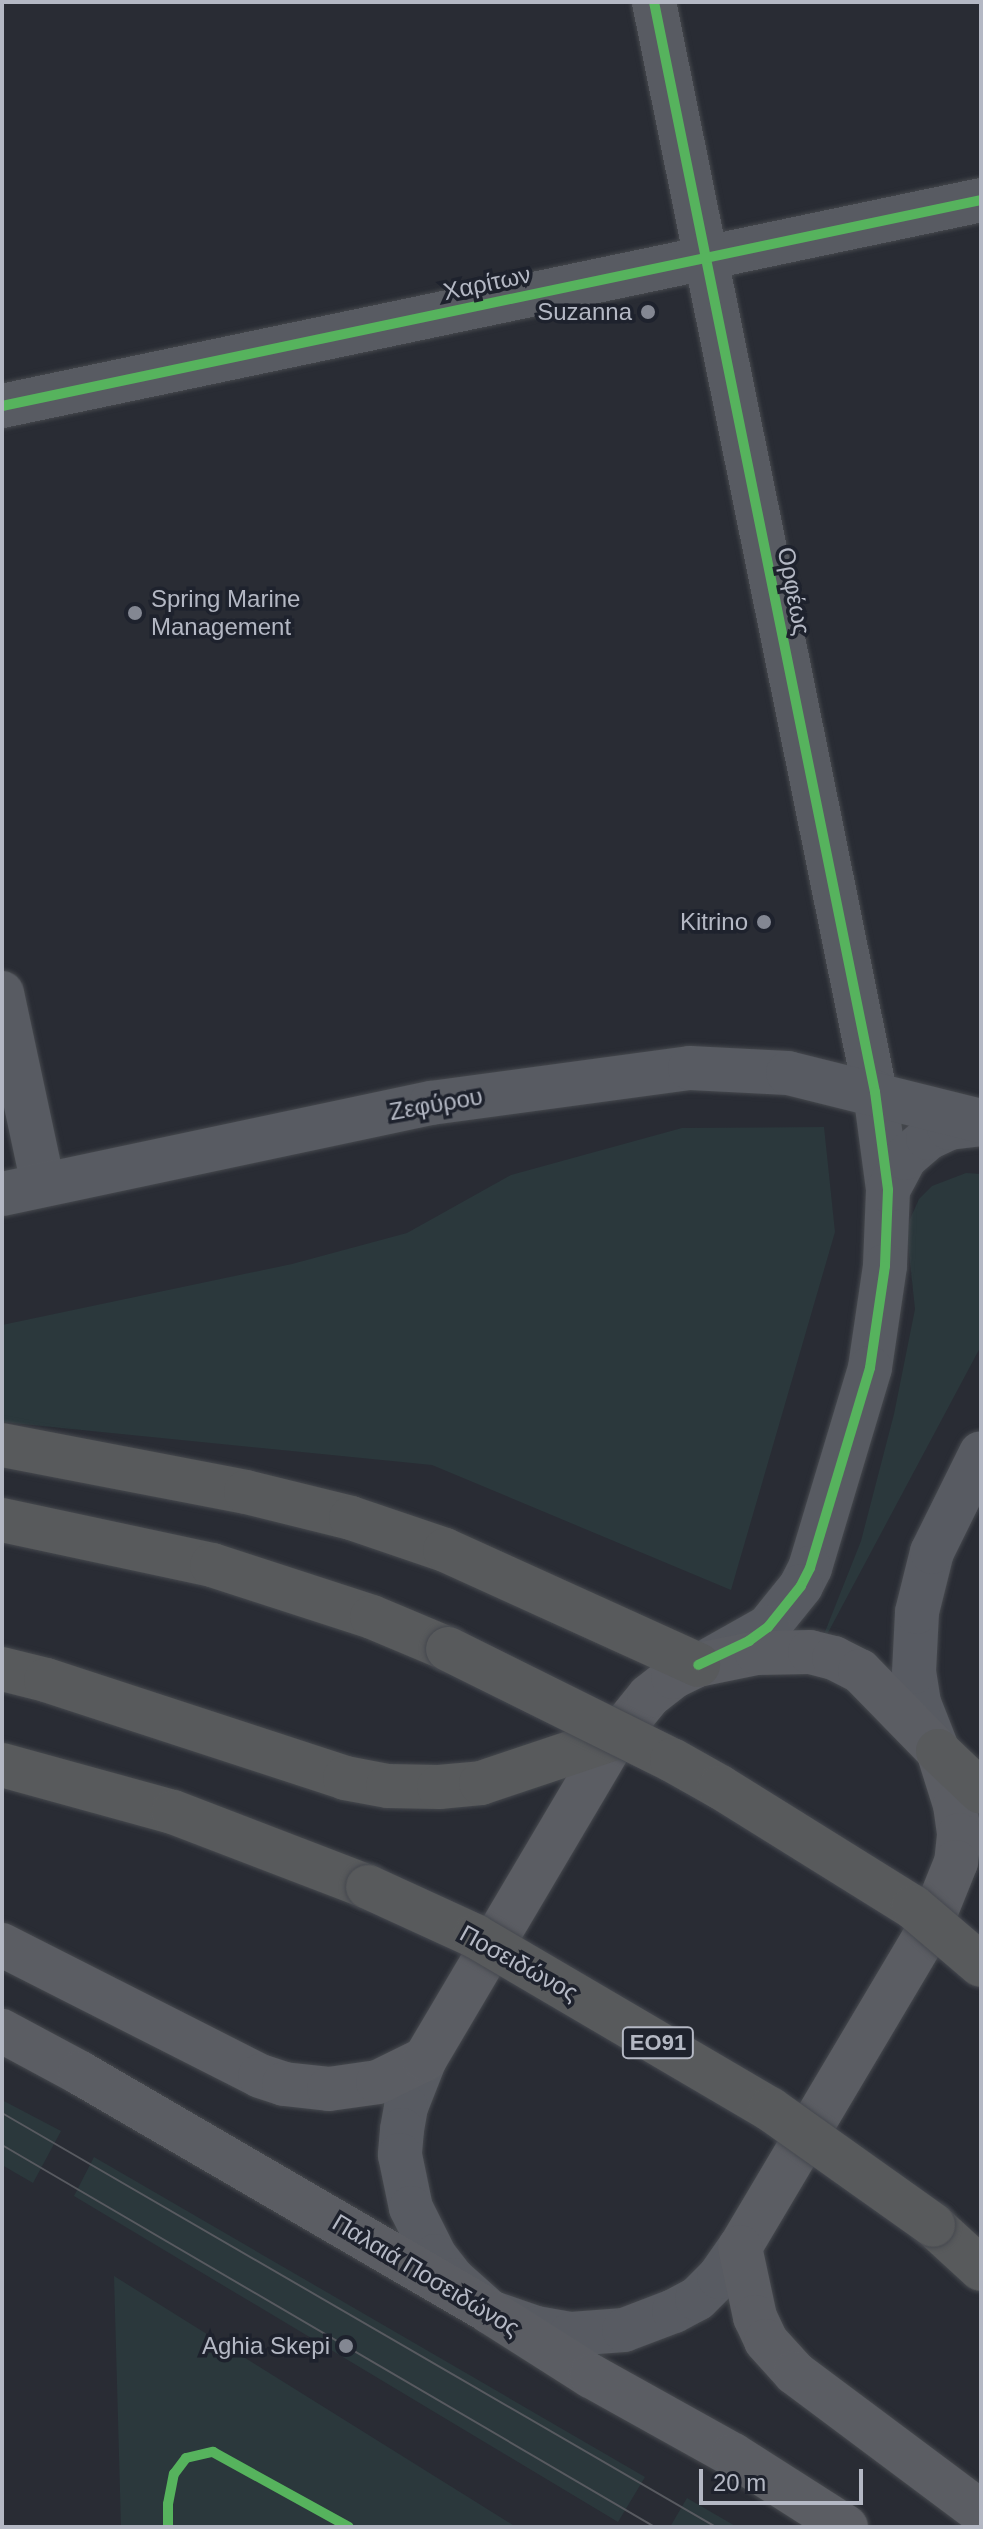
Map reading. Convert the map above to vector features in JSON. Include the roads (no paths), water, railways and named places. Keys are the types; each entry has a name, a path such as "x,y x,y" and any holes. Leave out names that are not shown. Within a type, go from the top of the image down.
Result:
{"highway":[{"path":"2,1445 246,1492 351,1518 445,1550 698,1665"},
{"path":"2,1520 212,1565 372,1617 448,1649 631,1739 720,1787 913,1907 981,1965"},
{"path":"2,1669 46,1680 345,1778 388,1786 439,1787 481,1783 615,1738"},
{"path":"938,1751 981,1792"},
{"name":"Ποσειδώνος","path":"2,1765 173,1812 368,1887 475,1936 770,2109 933,2225 981,2269"}],"main road":[{"path":"2,1945 239,2066 284,2084 329,2089 378,2082 425,2059 615,1738 649,1696 673,1677 698,1665 783,1650 834,1658 860,1671 938,1751 955,1805 959,1835 956,1862 929,1929 740,2247 755,2317 766,2341 795,2373 981,2512"},
{"name":"Παλαιά Ποσειδώνος","path":"2,2031 80,2073 490,2312 591,2376 733,2455 846,2527"}],"street":[{"name":"Ορφέως","path":"654,2 875,1092 888,1190 885,1266 870,1368 810,1568 801,1586 768,1627 749,1641 698,1665"},
{"name":"Χαρίτων","path":"2,406 981,200"},
{"path":"2,993 22,1189"},
{"name":"Ζεφύρου","path":"22,1189 431,1103 690,1068 788,1073 875,1092 981,1122"},
{"path":"888,1190 905,1158 928,1138 949,1128 981,1122"},
{"path":"938,1751 919,1703 914,1672 917,1612 932,1552 981,1453"},
{"path":"425,2059 406,2107 402,2130 400,2155 407,2196 421,2234 435,2256 454,2280 490,2312 536,2328 571,2334 624,2330 649,2322 697,2299 719,2277 740,2247"}],"tram line":[{"path":"2,2113 716,2527"},
{"path":"2,2145 655,2527"}],"place":[{"name":"Suzanna","path":"648,312"},
{"name":"Spring Marine Management","path":"135,613"},
{"name":"Kitrino","path":"764,922"},
{"name":"Aghia Skepi","path":"346,2346"}]}
